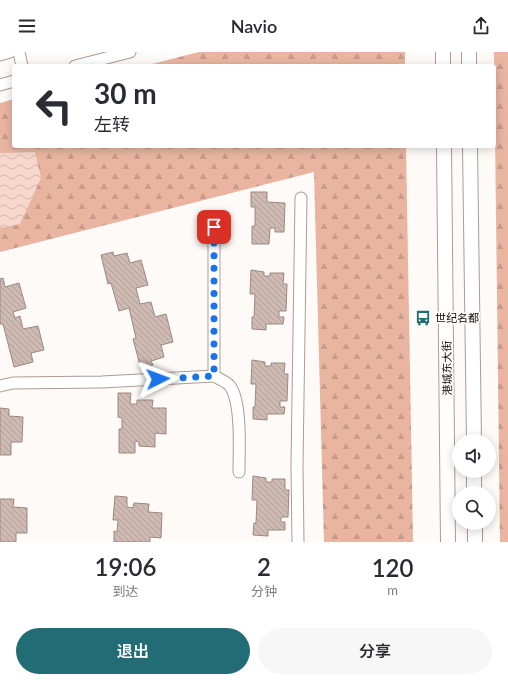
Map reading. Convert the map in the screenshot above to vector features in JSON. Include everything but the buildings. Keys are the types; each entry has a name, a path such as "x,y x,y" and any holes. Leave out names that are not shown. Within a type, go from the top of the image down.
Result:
{"main road":[{"path":"443,52 443,64"},
{"path":"469,52 469,64"},
{"name":"港城东大街","path":"444,148 448,542"},
{"path":"470,148 474,434"},
{"path":"475,530 475,542"}],"street":[{"path":"0,54 10,52"},
{"path":"19,52 22,64"},
{"path":"83,64 130,52"},
{"path":"0,85 12,82"},
{"path":"298,542 297,465 301,198"},
{"path":"214,227 214,376"},
{"path":"0,386 13,383 102,382 214,376 223,380 230,386 236,402 239,418 239,472"}],"green space":[{"path":"199,52 405,52 405,64 152,64"},
{"path":"494,52 508,52 508,542 500,542 495,148 496,64 494,64"},
{"path":"12,100 12,148 406,148 413,542 324,542 314,172 0,252 0,103"}],"water":[{"path":"35,152 41,178 20,224 0,228 0,153"}],"place":[{"name":"世纪名都","path":"423,318"}],"route":[{"path":"158,379 214,376 214,227"}]}
